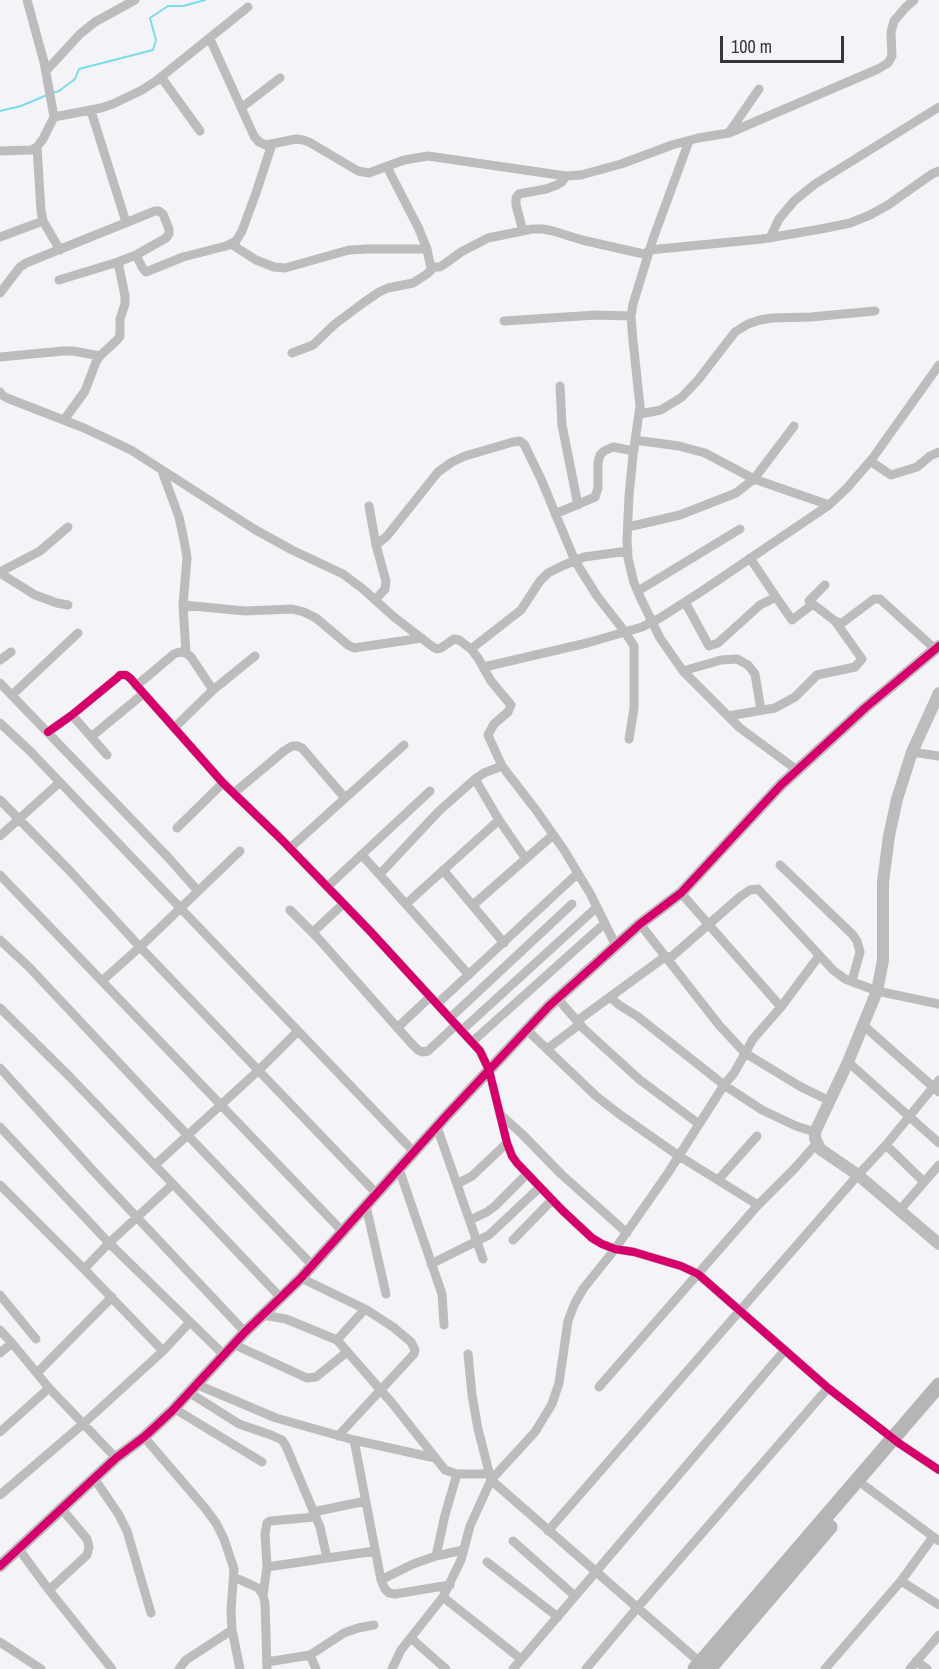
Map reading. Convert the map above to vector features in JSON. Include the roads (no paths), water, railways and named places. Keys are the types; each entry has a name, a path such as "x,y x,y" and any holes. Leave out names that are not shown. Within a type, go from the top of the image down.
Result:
{"main road":[{"path":"703,1668 865,1486 939,1385"},
{"path":"703,1668 897,1441 939,1399"}],"street":[{"path":"0,151 24,151 37,147 54,117 46,71 27,0"},
{"path":"46,71 80,34 95,22 135,0"},
{"path":"210,39 258,142 272,144 296,139 303,140 358,171 369,173 404,160 428,156 566,176 581,176 689,141 729,133 888,63 892,56 891,32 894,21 914,0"},
{"path":"54,117 91,111 113,104 142,90 248,7"},
{"path":"161,77 200,131"},
{"path":"241,108 280,78"},
{"path":"729,133 759,89"},
{"path":"770,238 779,219 794,201 815,184 939,107"},
{"path":"91,111 126,222"},
{"path":"689,141 649,252 631,316 640,414 634,451 628,551 634,583 660,638 682,670 740,728 797,770"},
{"path":"136,255 146,272 183,257 231,244 242,231 272,144"},
{"path":"37,147 39,194 43,221 60,250"},
{"path":"387,167 418,227 430,264 434,267 440,267 461,252 488,238 543,229 582,240 649,252 770,238 821,229 850,223 870,215 939,171"},
{"path":"523,231 516,205 516,198 519,194 557,185 566,176"},
{"path":"0,293 26,262 155,211 163,214 169,230 166,238 136,255 59,280"},
{"path":"0,237 43,221"},
{"path":"231,244 256,260 274,267 285,268 349,250 427,249"},
{"path":"64,420 86,391 100,356 120,336 120,319 125,296 118,262"},
{"path":"292,353 313,345 335,324 379,292 413,283 434,267"},
{"path":"640,414 661,410 682,397 698,381 735,332 748,324 772,318 811,317 875,310"},
{"path":"504,321 596,315 631,316"},
{"path":"0,357 63,351 100,356"},
{"path":"484,668 625,632 652,622 685,602 829,505 870,461 939,365"},
{"path":"560,386 562,425 578,505"},
{"path":"0,392 13,400 131,450 254,529 343,574 363,588 394,617 437,649 454,639 471,649 491,681 512,705 508,712 494,724 488,735 502,766 536,810 578,873 616,946"},
{"path":"0,403 13,400"},
{"path":"628,527 680,515 736,493 754,479 794,426"},
{"path":"635,440 679,446 705,453 754,479 829,505"},
{"path":"376,545 387,536 438,472 465,456 520,441 528,450 575,561 597,596 634,646 634,708 629,739"},
{"path":"555,514 595,497 598,488 598,463 604,451 613,447 634,451"},
{"path":"870,461 891,475 917,467 939,452"},
{"path":"162,471 179,517 184,540 186,558 183,605 186,653 213,690"},
{"path":"369,506 386,585 375,600"},
{"path":"68,528 40,551 0,573 35,595 68,605"},
{"path":"638,591 740,529"},
{"path":"471,649 521,610 548,573 584,557 628,551"},
{"path":"750,558 792,620 813,604"},
{"path":"728,716 775,708 795,697 817,675 855,667 862,659 835,621 809,601 825,585"},
{"path":"685,602 709,646 718,643 760,605 776,597"},
{"path":"0,1566 194,1389 233,1344 301,1278 549,1006 640,924 681,893 781,785 865,708 937,648 880,599 874,598 842,622 835,621"},
{"path":"183,605 245,611 292,609 304,612 316,618 354,648 422,638"},
{"path":"12,694 78,633"},
{"path":"0,660 11,652"},
{"path":"136,686 174,654 186,653"},
{"path":"174,728 213,690 255,656"},
{"path":"682,670 721,660 737,659 748,665 755,674 761,710"},
{"path":"48,732 120,675 126,675 223,783 290,848 480,1051 489,1070 512,1156 552,1200 592,1238 615,1249 634,1252 681,1266 698,1274 828,1388 939,1470"},
{"path":"0,682 197,890"},
{"path":"599,1387 758,1205 795,1168 816,1137 877,991 883,960 883,882 889,836 897,799 912,752 939,693"},
{"path":"91,737 143,694"},
{"path":"72,715 106,755"},
{"path":"0,723 30,751 414,1152"},
{"path":"234,793 284,751 297,746 302,748 345,798"},
{"path":"290,848 404,746"},
{"path":"912,752 939,756"},
{"path":"380,874 439,811 475,779 502,766"},
{"path":"475,779 525,859"},
{"path":"0,836 59,783"},
{"path":"177,828 223,783"},
{"path":"327,887 430,791"},
{"path":"0,800 377,1194"},
{"path":"406,904 499,820"},
{"path":"473,905 553,835"},
{"path":"103,980 240,851"},
{"path":"362,855 469,975"},
{"path":"780,865 857,941 860,952 852,981"},
{"path":"443,870 504,943"},
{"path":"437,1005 578,873"},
{"path":"0,875 343,1232"},
{"path":"547,1049 610,997 667,958 709,925 741,896 758,890 833,970 877,991 939,1004"},
{"path":"681,893 781,1007"},
{"path":"313,932 343,904"},
{"path":"456,1025 572,904"},
{"path":"290,910 313,932 397,1028 423,1053 597,907"},
{"path":"471,1042 605,923"},
{"path":"640,924 719,1025 746,1053 801,1087 830,1101"},
{"path":"0,940 29,967 312,1265"},
{"path":"392,1669 401,1650 450,1585 490,1477 535,1432 552,1404 559,1383 568,1321 583,1289 627,1233 761,1029 781,1007 819,956"},
{"path":"397,1028 430,997"},
{"path":"610,997 724,1085 762,1110 816,1137 820,1149 858,1175 939,1244"},
{"path":"558,999 640,1080 699,1124"},
{"path":"0,1008 70,1077 281,1298"},
{"path":"548,1531 937,1086 863,1025"},
{"path":"527,1030 596,1096 679,1156 758,1205"},
{"path":"155,1165 297,1032"},
{"path":"848,1062 939,1143"},
{"path":"0,1068 245,1332"},
{"path":"499,1113 561,1174 627,1233"},
{"path":"437,1127 483,1258"},
{"path":"1,1129 109,1243 224,1355"},
{"path":"718,1180 758,1136"},
{"path":"457,1184 472,1176 507,1143"},
{"path":"886,1145 924,1182"},
{"path":"899,1211 939,1165"},
{"path":"399,1169 442,1294 444,1325"},
{"path":"470,1220 495,1206 527,1174"},
{"path":"84,1269 173,1184"},
{"path":"0,1185 163,1351"},
{"path":"431,1264 494,1231 540,1187"},
{"path":"513,1240 552,1200"},
{"path":"366,1206 386,1294"},
{"path":"301,1278 365,1309 404,1335 415,1350 414,1354 338,1436"},
{"path":"0,1295 36,1339"},
{"path":"37,1373 112,1297"},
{"path":"337,1340 365,1309"},
{"path":"262,1315 286,1319 337,1340 445,1470 457,1474 490,1477"},
{"path":"0,1495 83,1424 163,1351 190,1322"},
{"path":"0,1330 49,1388 116,1458"},
{"path":"0,1353 12,1343"},
{"path":"233,1344 307,1378 316,1377 347,1352"},
{"path":"513,1669 785,1350"},
{"path":"468,1354 476,1418 490,1477 703,1668"},
{"path":"0,1432 49,1388"},
{"path":"586,1669 828,1388"},
{"path":"194,1389 276,1418 338,1436 435,1458"},
{"path":"194,1389 239,1424 282,1440 314,1515 327,1558"},
{"path":"175,1408 262,1461"},
{"path":"144,1437 216,1523 231,1558 234,1577 232,1630 240,1669"},
{"path":"354,1440 381,1580 385,1589 395,1594 450,1585"},
{"path":"436,1556 457,1474"},
{"path":"94,1478 127,1531 151,1613"},
{"path":"825,1669 936,1539 865,1486"},
{"path":"263,1595 267,1567 265,1534 267,1523 314,1515 366,1501"},
{"path":"49,1590 87,1555 89,1547 87,1539 61,1508"},
{"path":"513,1541 575,1596"},
{"path":"18,1548 112,1669"},
{"path":"381,1580 413,1564 464,1550"},
{"path":"267,1567 375,1551"},
{"path":"487,1562 558,1617"},
{"path":"234,1577 258,1588 263,1595 267,1666 310,1655 344,1634 374,1625"},
{"path":"901,1581 939,1605"},
{"path":"443,1597 521,1659"},
{"path":"179,1669 186,1660 232,1630"},
{"path":"927,1669 913,1665 939,1635"},
{"path":"411,1638 446,1669"},
{"path":"0,1642 41,1669"},
{"path":"310,1655 316,1669"}],"waterway":[{"path":"52,93 59,91 75,79 79,69 153,50 156,40 150,18 168,6 183,6 205,0"},
{"path":"0,111 21,106 47,95"}]}
